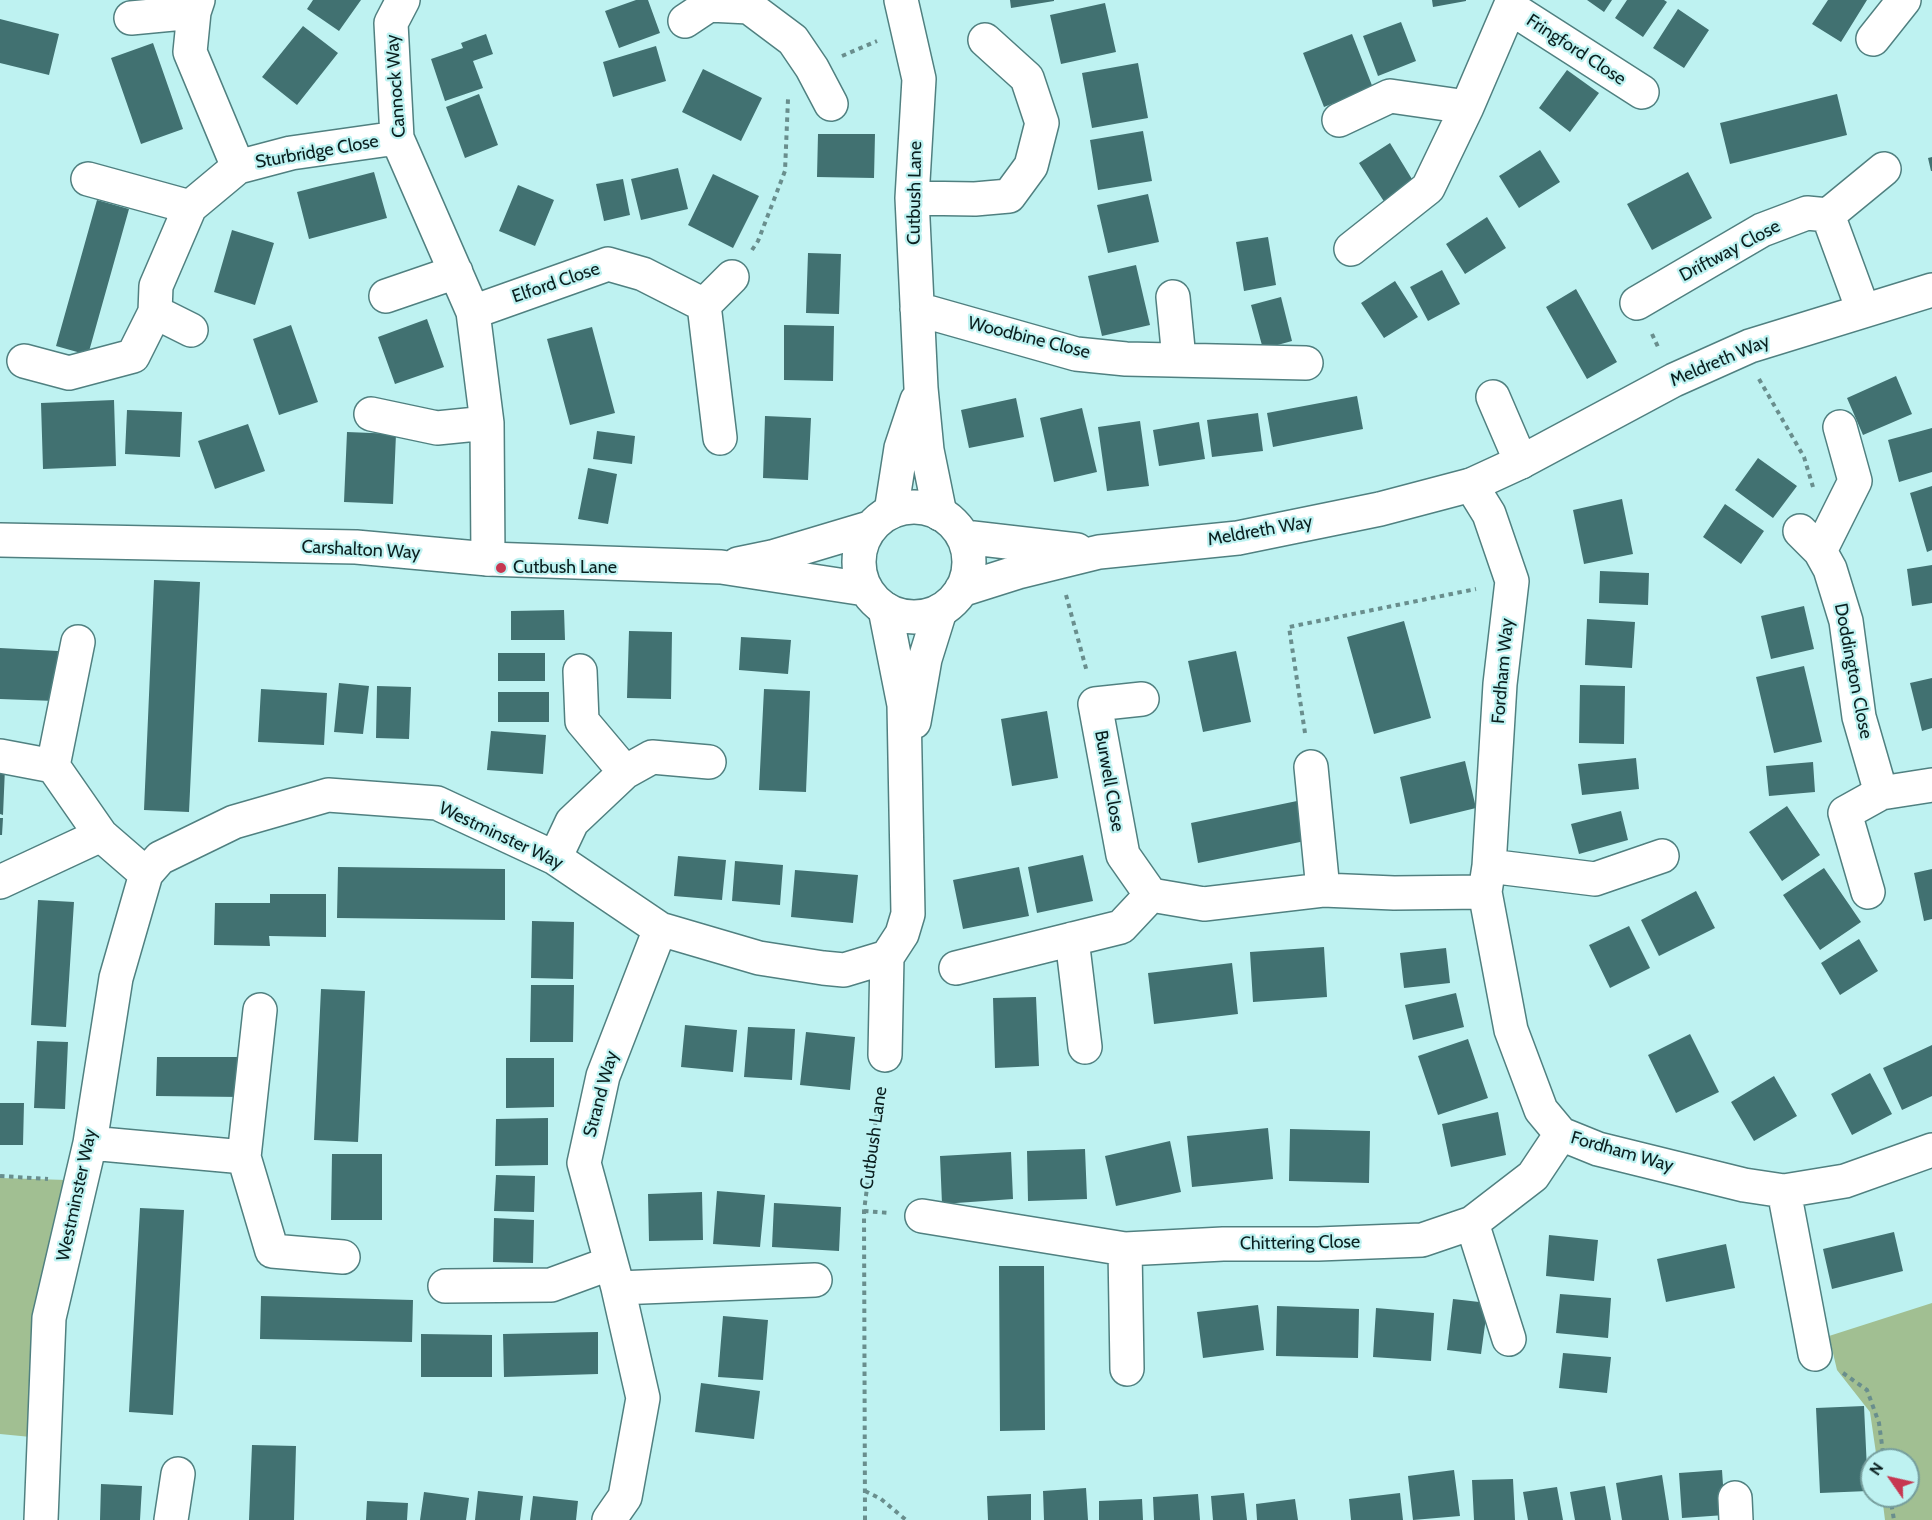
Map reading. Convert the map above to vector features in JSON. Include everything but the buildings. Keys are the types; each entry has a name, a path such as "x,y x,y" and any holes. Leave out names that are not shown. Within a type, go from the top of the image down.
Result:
{"street":[{"name":"Cannock Way","path":"403,0 391,23 397,138 473,312 487,423 488,559"},
{"path":"1873,39 1904,0"},
{"name":"Fringford Close","path":"1351,249 1428,188 1467,107 1512,4 1642,92"},
{"name":"Sturbridge Close","path":"130,18 196,6 190,52 238,167"},
{"path":"701,9 749,8 793,40 812,68 831,104"},
{"name":"Cutbush Lane","path":"904,14 919,80 912,198 917,309 927,450 940,513"},
{"path":"912,198 975,199 1009,196 1031,166 1042,123 1027,78 985,40"},
{"path":"1339,120 1390,96 1467,107"},
{"name":"Sturbridge Close","path":"24,361 69,373 133,356 155,312 156,286 190,207 238,167 291,153 397,138"},
{"path":"1863,310 1828,215 1884,169"},
{"path":"88,179 190,207"},
{"name":"Driftway Close","path":"1637,303 1762,230 1807,213 1828,215"},
{"name":"Elford Close","path":"473,312 608,264 643,274 704,305"},
{"path":"386,296 456,272"},
{"path":"720,438 704,305 732,277"},
{"name":"Meldreth Way","path":"950,601 1018,572 1100,552 1238,538 1380,510 1471,485 1521,462 1674,380 1750,346 1932,290"},
{"path":"1173,297 1179,359"},
{"name":"Woodbine Close","path":"917,309 1076,354 1126,359 1306,363"},
{"path":"155,312 191,330"},
{"name":"Cutbush Lane","path":"880,520 921,388"},
{"path":"1493,397 1521,462"},
{"path":"371,414 436,428 487,423"},
{"name":"Doddington Close","path":"1840,427 1855,481 1810,541 1830,569 1846,621 1859,717 1881,793"},
{"name":"Fordham Way","path":"1471,485 1489,514 1512,581 1500,684 1487,879 1511,1030 1541,1110 1561,1134 1598,1149 1744,1185 1784,1191 1845,1181 1932,1150"},
{"path":"885,1055 887,957 902,934 908,914 905,762 904,705 875,599 858,565 860,546 880,520 901,508 921,507 940,513 952,522 964,537 969,557 968,576 950,601 925,659 905,762"},
{"name":"Carshalton Way","path":"721,567 772,557 828,542 880,520"},
{"name":"Meldreth Way","path":"964,537 1100,552"},
{"name":"Carshalton Way","path":"0,540 356,548 488,559 721,567 875,599"},
{"path":"875,599 896,615 915,618 950,601"},
{"path":"53,766 78,642"},
{"path":"580,671 582,721 625,772"},
{"name":"Burwell Close","path":"1142,699 1095,704 1123,855 1151,895"},
{"path":"0,756 53,766 101,835 146,874"},
{"path":"555,858 572,822 625,772 652,757 709,762"},
{"path":"1311,767 1323,890"},
{"path":"1868,892 1845,813 1881,793 1932,785"},
{"name":"Westminster Way","path":"41,1520 49,1318 90,1143 116,978 146,874 160,858 234,822 328,795 437,803 555,858 660,929 759,958 823,968 844,970 887,957"},
{"path":"0,882 101,835"},
{"path":"956,968 1121,927 1151,895 1204,904 1323,890 1394,893 1487,879 1595,879 1662,856"},
{"name":"Strand Way","path":"609,1520 625,1497 643,1398 584,1163 603,1076 660,929"},
{"path":"1072,939 1085,1047"},
{"path":"260,1010 244,1157 272,1251 343,1257"},
{"name":"Chittering Close","path":"922,1216 1125,1250 1223,1244 1318,1244 1422,1240 1472,1223 1533,1176 1561,1134"},
{"path":"90,1143 244,1157"},
{"path":"1784,1191 1815,1353"},
{"path":"1472,1223 1509,1338"},
{"path":"1125,1250 1127,1369"},
{"path":"445,1286 551,1285 614,1276 815,1280"},
{"path":"171,1520 178,1474"}],"path":[{"path":"732,277 758,241 785,171 789,77 812,68 904,14"},
{"path":"1637,303 1674,380"},
{"path":"1757,375 1804,457 1814,488"},
{"path":"1311,767 1289,627 1512,581"},
{"path":"1065,591 1095,704"},
{"name":"Cutbush Lane","path":"865,1520 864,1211 885,1055"},
{"path":"0,1176 81,1181"},
{"path":"1815,1353 1867,1390 1879,1423 1882,1448"},
{"path":"866,1491 882,1499 906,1520"}],"green space":[{"path":"0,1178 67,1180 31,1437 0,1434"},
{"path":"1932,1303 1932,1520 1885,1520 1884,1508 1920,1508 1920,1448 1875,1448 1870,1412 1837,1370 1829,1336"}],"place":[{"name":"Cutbush Lane","path":"501,568"}]}
